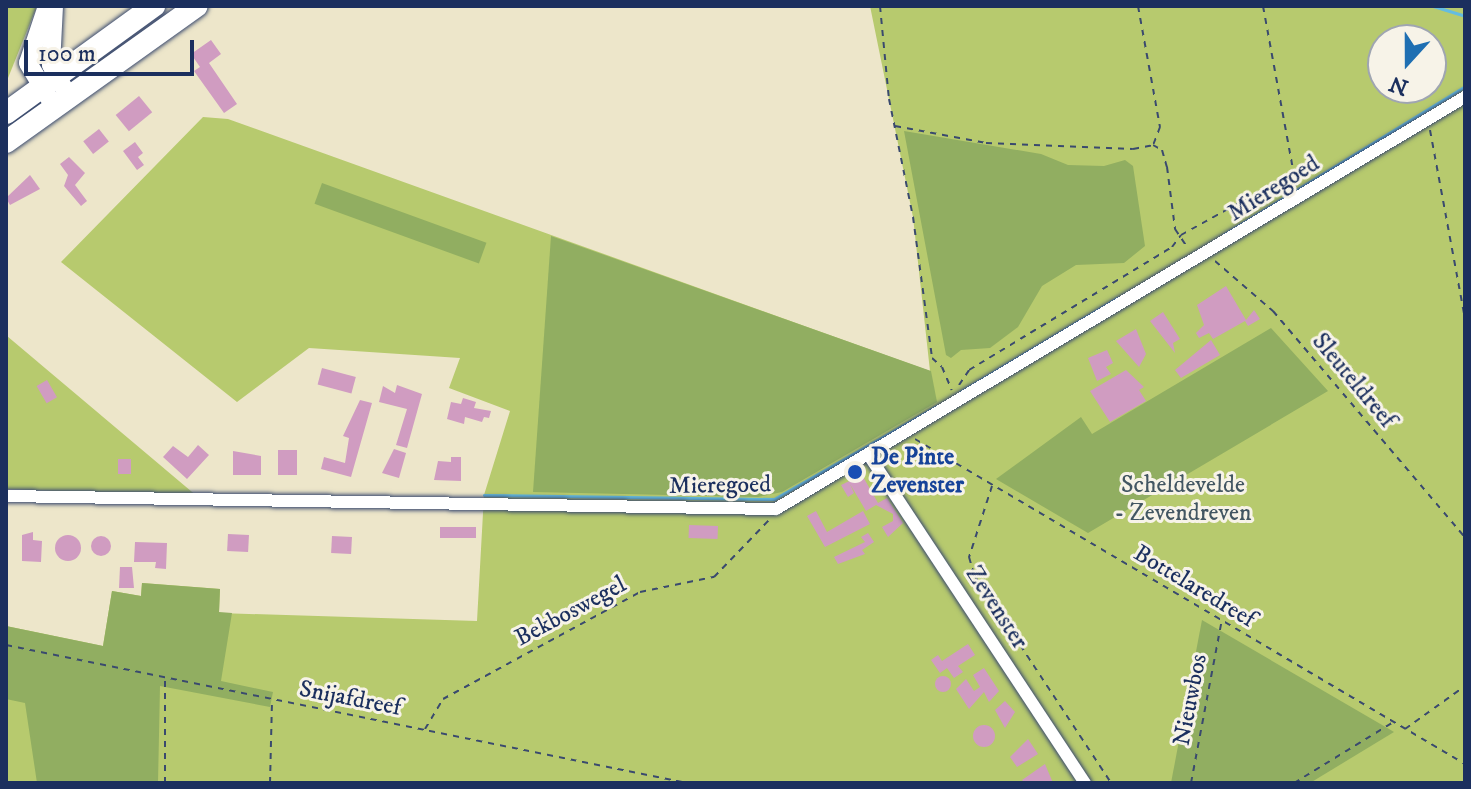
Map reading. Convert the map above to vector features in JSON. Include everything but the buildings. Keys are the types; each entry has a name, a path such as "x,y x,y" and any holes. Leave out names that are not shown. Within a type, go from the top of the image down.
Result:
{"highway":[{"path":"6,113 154,6"},
{"path":"6,142 197,6"}],"street":[{"path":"47,6 28,63 62,102"},
{"path":"47,82 54,6"},
{"name":"Mieregoed","path":"6,496 776,509 908,435 1465,97"},
{"name":"Zevenster","path":"870,457 1085,783"}],"path":[{"path":"880,6 894,126 932,358 942,367 953,393 969,370 1172,247 1181,235 1293,173 1263,6"},
{"path":"1138,6 1160,127 1153,145"},
{"path":"1428,119 1465,318"},
{"path":"894,126 986,143 1133,149 1153,145 1162,150 1175,229 1181,235 1193,264"},
{"name":"Sleuteldreef","path":"1208,255 1273,311 1465,537"},
{"name":"Bottelaredreef","path":"908,435 1465,764"},
{"path":"992,485 969,557 974,575 1111,783"},
{"name":"Bekboswegel","path":"424,730 443,699 640,592 714,577 776,509"},
{"name":"Nieuwbos","path":"1191,783 1222,622"},
{"name":"Snijafdreef","path":"6,645 687,783"},
{"path":"165,678 165,783"},
{"path":"1405,729 1465,686"},
{"path":"270,783 272,700"},
{"path":"1294,783 1393,722"}],"green space":[{"path":"6,6 37,6 6,83"},
{"name":"Scheldevelde - Zevendreven","path":"870,6 1465,6 1465,783 6,783 6,626 103,646 112,591 141,596 142,583 220,589 219,613 477,621 484,495 510,411 449,388 460,358 309,348 237,402 61,262 203,117 228,119 930,371 913,217"},
{"path":"904,131 1041,154 1068,165 1104,166 1125,160 1133,166 1145,246 1124,263 1076,265 1042,286 1018,327 990,348 961,350 951,358 946,355"},
{"path":"322,183 486,243 479,264 314,204"},
{"path":"551,236 931,371 937,402 782,492 758,497 533,492"},
{"path":"1271,328 1328,391 1088,533 996,479 1081,417 1092,434"},
{"path":"7,336 198,497 6,489"},
{"path":"142,583 220,589 219,612 232,613 221,681 273,692 270,707 160,686 158,783 37,783 25,703 6,699 6,626 103,646 112,591 141,596"},
{"path":"1202,620 1394,732 1310,783 1171,783"}],"waterway":[{"path":"1433,6 1465,16"},
{"path":"1223,235 1465,86"},
{"path":"960,392 1117,298"},
{"path":"484,495 774,499 937,406"}],"place":[{"name":"De Pinte Zevenster","path":"855,472"}]}
